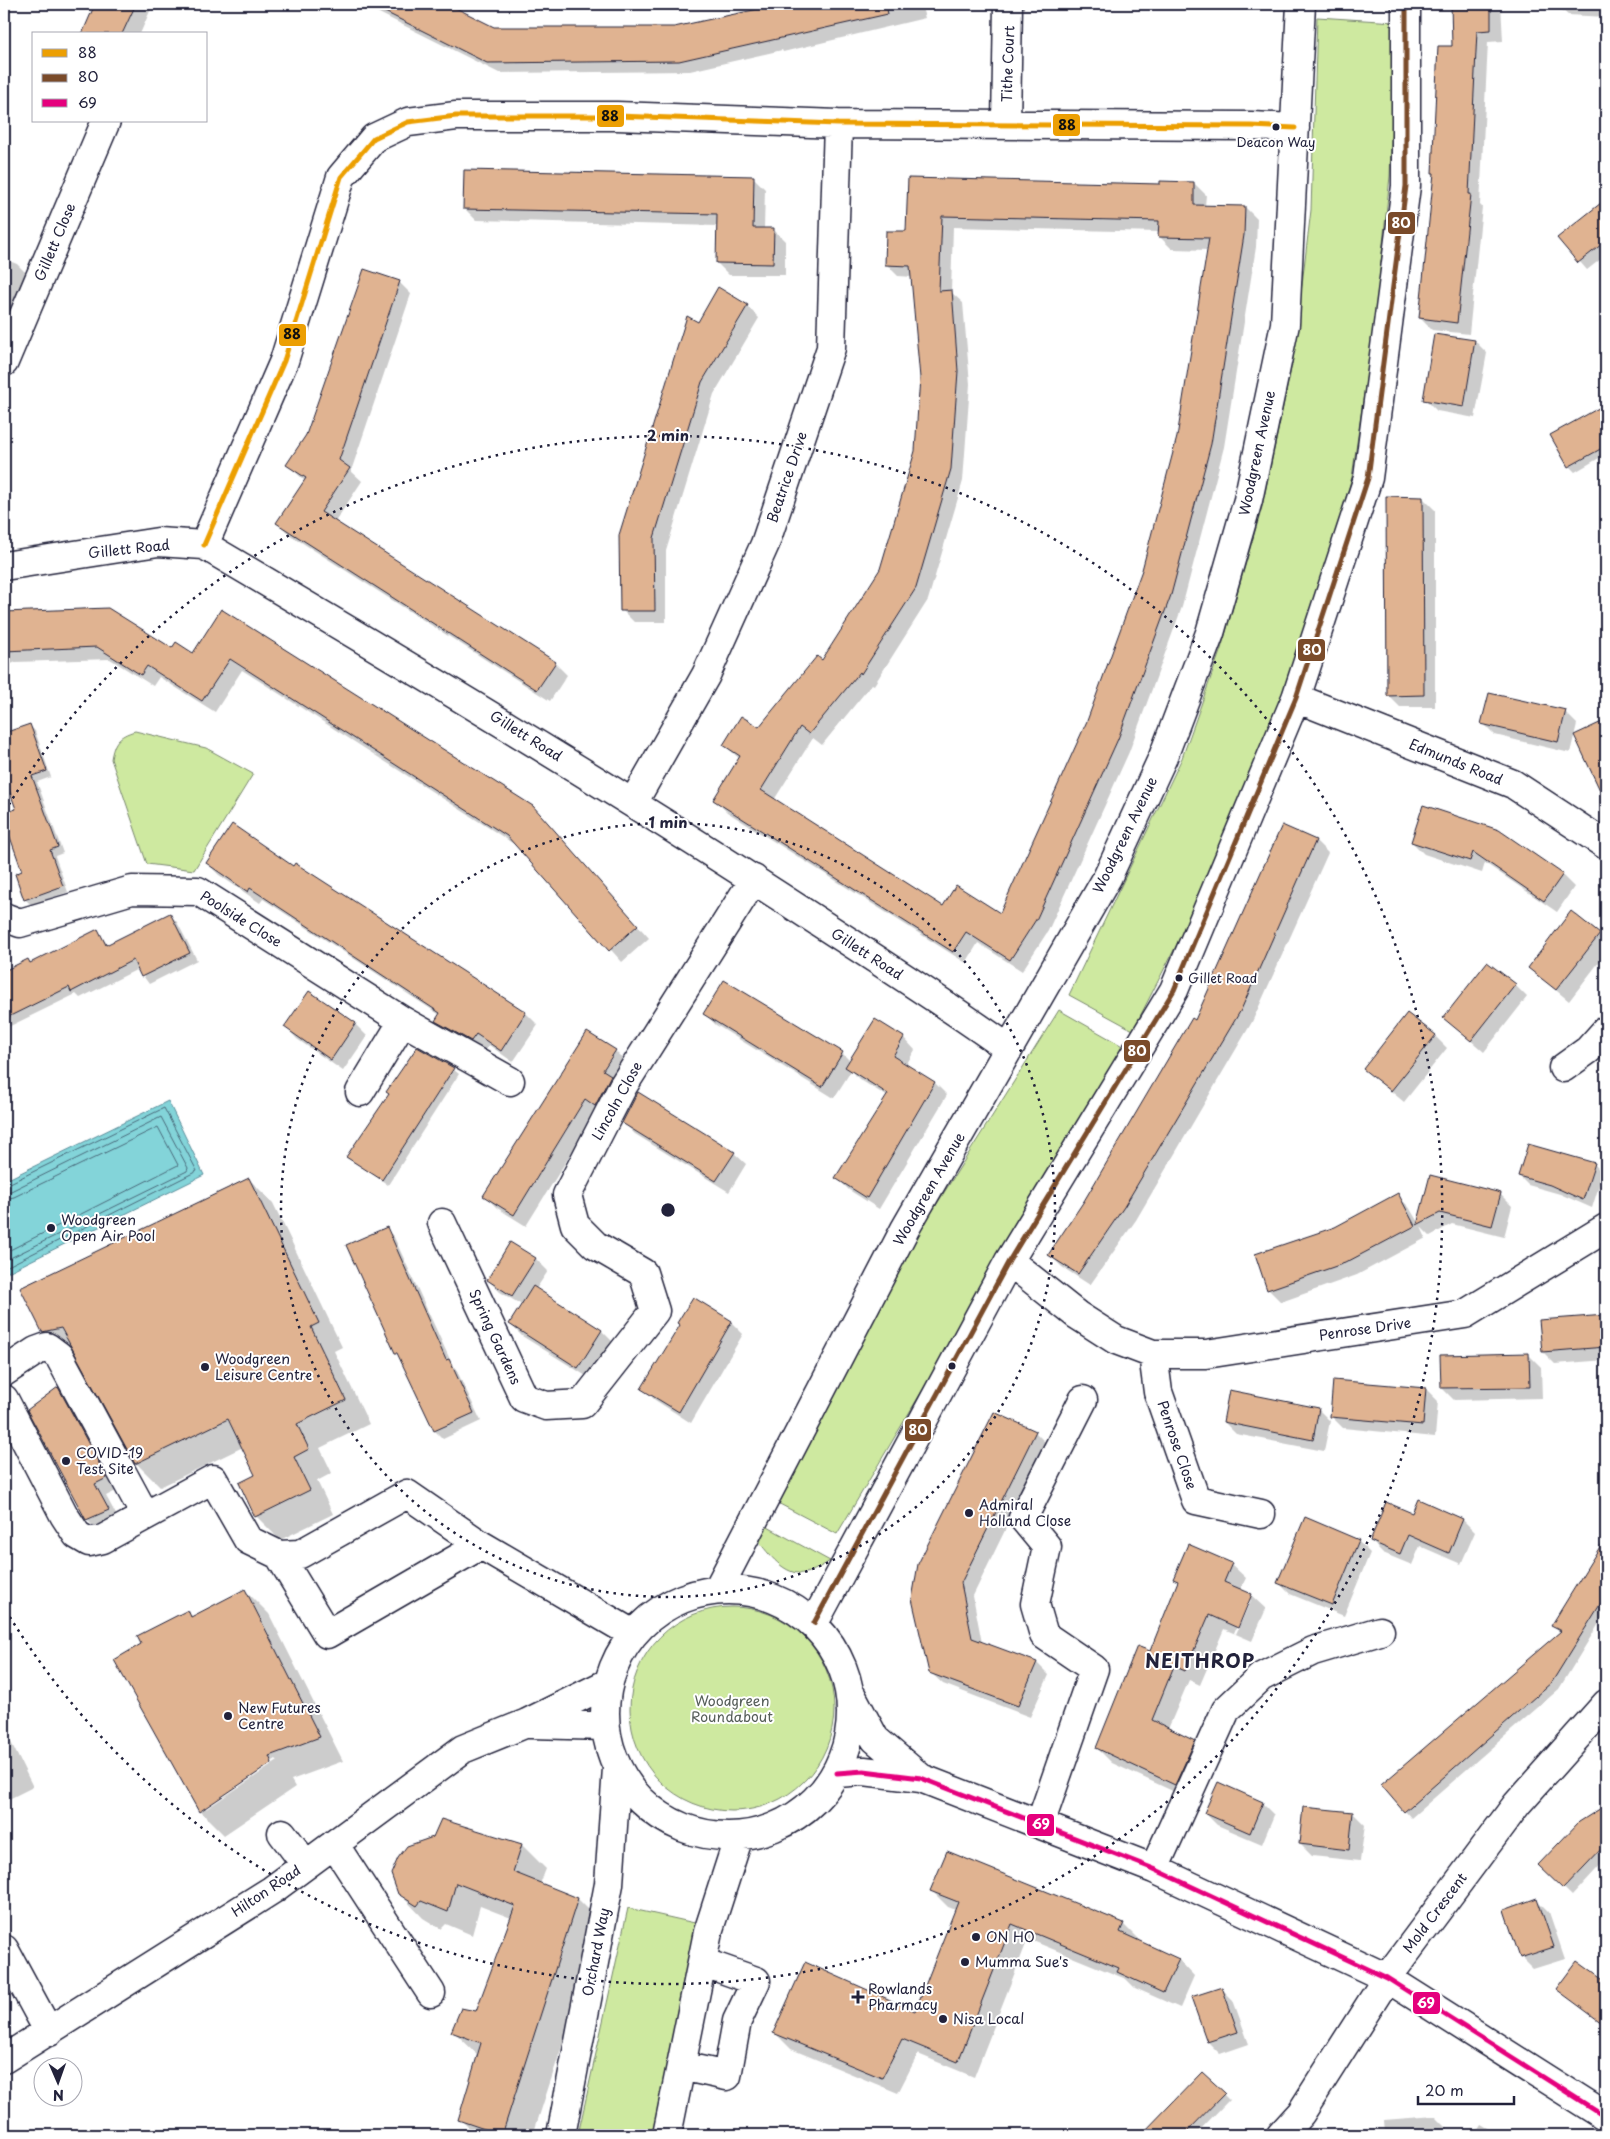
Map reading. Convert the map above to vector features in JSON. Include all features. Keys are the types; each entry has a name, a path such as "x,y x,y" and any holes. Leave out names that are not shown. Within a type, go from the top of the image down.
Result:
{"street":[{"name":"Tithe Court","path":"1006,124 1010,7 1008,4"},
{"name":"Woodgreen Avenue","path":"718,1589 905,1229 1009,1049 1039,993 1107,878 1162,757 1210,633 1248,500 1284,324 1301,4"},
{"path":"814,1623 1009,1260 1174,990 1296,698 1368,478 1406,186 1406,4"},
{"path":"204,545 284,361 341,177 374,138 408,122 456,116 617,116 838,124 1295,128"},
{"name":"Gillett Close","path":"4,362 106,122"},
{"name":"Beatrice Drive","path":"633,803 706,675 765,544 831,348 838,124"},
{"name":"Gillett Road","path":"4,566 158,542 204,545 477,706 633,803 754,879 1009,1049"},
{"name":"Edmunds Road","path":"1296,698 1513,784 1606,845"},
{"name":"Lincoln Close","path":"656,1311 642,1273 595,1245 575,1225 567,1195 623,1086 754,879"},
{"name":"Poolside Close","path":"4,917 20,923 132,890 198,891 403,1022 510,1081"},
{"path":"360,1092 403,1022"},
{"path":"1562,1068 1588,1050 1606,1030"},
{"name":"Spring Gardens","path":"442,1223 524,1398 546,1406 582,1404 656,1311"},
{"name":"Penrose Drive","path":"1009,1260 1077,1315 1116,1340 1153,1354 1206,1354 1465,1314 1606,1228"},
{"path":"4,1372 36,1350 47,1347 59,1356 145,1515"},
{"name":"Penrose Close","path":"1153,1354 1158,1392 1196,1500 1261,1514"},
{"path":"4,1399 64,1515 77,1536 89,1542 103,1540 213,1479 248,1540 279,1555 300,1554 407,1494 481,1544 633,1634"},
{"path":"1040,1824 1094,1669 1044,1635 1035,1604 1047,1547 1023,1518 1083,1400"},
{"path":"279,1555 327,1634 481,1544"},
{"path":"852,1696 851,1735 837,1773 812,1804 778,1826 739,1836 702,1834 667,1820 638,1798 617,1768 609,1748 605,1726 604,1705 608,1684 617,1657 633,1634 657,1612 686,1596 718,1589 753,1591 786,1602 814,1623 839,1656 852,1696 875,1739 921,1778"},
{"path":"1154,1869 1226,1710 1261,1677 1313,1651 1380,1631"},
{"name":"Hilton Road","path":"4,2059 272,1890 462,1749 527,1724 608,1684"},
{"name":"Mold Crescent","path":"1281,2135 1301,2113 1387,1978 1516,1804 1606,1704"},
{"path":"527,1724 605,1726"},
{"name":"Orchard Way","path":"561,2135 609,1884 617,1768"},
{"path":"837,1773 864,1771 921,1778 1154,1869 1387,1978 1606,2117"},
{"path":"282,1833 306,1865"},
{"path":"668,2135 708,1932 739,1836"},
{"path":"334,1844 431,1994"},
{"path":"4,1950 49,2032"},
{"path":"681,2066 727,2076 737,2021 756,1981 702,1962"}],"green space":[{"path":"1317,17 1395,22 1390,176 1376,311 1352,477 1284,707 1221,858 1133,1030 1069,995 1182,758 1221,649 1262,507 1293,359 1311,210"},
{"path":"135,731 206,748 253,774 194,870 147,864 111,759 118,740 124,735"},
{"path":"1059,1010 1126,1048 837,1534 774,1501 899,1264"},
{"path":"764,1525 830,1561 809,1572 801,1573 787,1570 760,1543"},
{"name":"Woodgreen Roundabout","path":"722,1607 742,1607 762,1611 780,1619 797,1630 811,1644 822,1661 830,1679 834,1709 830,1739 822,1757 811,1774 797,1788 780,1799 762,1807 742,1811 722,1811 702,1807 684,1799 667,1788 653,1774 642,1757 634,1739 630,1719 630,1699 634,1679 642,1661 653,1644 667,1630 684,1619 702,1611"},
{"path":"628,1908 699,1924 655,2135 578,2135"}],"water":[{"name":"Woodgreen Open Air Pool","path":"168,1101 204,1175 4,1274 4,1181"}],"building":[{"path":"95,4 136,4 123,32 83,32"},
{"path":"369,4 448,4 494,27 674,27 763,8 762,4 886,4 888,14 679,61 487,63"},
{"path":"1451,4 1491,4 1491,30 1477,31 1469,194 1471,194 1457,323 1419,318 1434,173 1432,173 1438,46 1452,46"},
{"path":"464,170 754,176 753,228 774,228 773,264 716,263 717,214 463,209"},
{"path":"908,178 1160,184 1160,181 1194,182 1194,205 1245,206 1244,235 1211,444 1171,595 1118,739 1037,918 1010,960 966,932 953,952 713,800 740,756 723,745 741,716 759,727 817,656 822,660 880,569 915,451 920,378 910,266 885,265 886,231 906,231","holes":["942,216 1159,221 1158,237 1209,238 1177,437 1142,570 1087,721 1000,913 956,885 943,906 761,790 800,727 809,734 860,672 861,674 916,588 951,469 958,371 952,290 939,291"]},
{"path":"1606,199 1606,241 1578,263 1557,238"},
{"path":"364,269 400,281 339,460 350,468 321,512 556,662 537,690 276,523 306,478 286,465 306,435"},
{"path":"718,287 748,305 702,382 654,538 655,611 620,611 619,535 687,316 698,322"},
{"path":"1434,334 1475,340 1464,407 1423,400"},
{"path":"1606,404 1606,446 1568,467 1550,435"},
{"path":"1386,496 1423,497 1424,695 1387,696"},
{"path":"108,608 172,648 176,642 193,653 221,609 533,806 638,925 609,951 507,836 230,659 202,701 147,666 141,675 97,647 4,651 4,612"},
{"path":"1489,693 1566,710 1558,742 1481,724"},
{"path":"1606,720 1606,803 1574,735"},
{"path":"30,724 47,771 32,776 58,847 50,850 63,886 24,900 15,874 22,871 4,820 4,813 16,809 4,776 4,733"},
{"path":"1423,805 1499,830 1563,874 1544,901 1473,852 1470,861 1411,842"},
{"path":"232,824 293,866 295,863 526,1012 501,1051 476,1034 471,1041 435,1021 440,1013 250,888 248,892 206,863"},
{"path":"1282,825 1316,840 1241,1010 1124,1207 1078,1274 1048,1255 1084,1201 1192,1018 1195,1020"},
{"path":"1571,911 1600,934 1556,990 1528,968"},
{"path":"170,913 190,953 141,977 133,960 71,992 69,987 4,1019 4,971 28,959 30,963 98,929 106,945"},
{"path":"1487,962 1516,984 1471,1041 1443,1018"},
{"path":"724,980 843,1052 822,1087 703,1014"},
{"path":"309,991 356,1023 331,1060 284,1027"},
{"path":"1407,1013 1436,1035 1391,1091 1363,1069"},
{"path":"875,1019 904,1037 893,1056 935,1082 867,1198 835,1178 888,1094 845,1067"},
{"path":"587,1032 616,1050 603,1070 611,1075 595,1106 585,1099 514,1215 483,1196"},
{"path":"417,1047 454,1068 382,1180 346,1157 389,1094 386,1092"},
{"path":"638,1092 735,1152 716,1181 622,1123"},
{"path":"1528,1144 1595,1163 1583,1200 1550,1185 1518,1176"},
{"path":"1430,1175 1501,1193 1492,1226 1440,1213 1417,1225"},
{"name":"Woodgreen Leisure Centre","path":"249,1178 319,1323 311,1327 346,1400 297,1424 309,1449 294,1457 310,1490 255,1517 239,1483 255,1475 228,1419 135,1464 61,1328 42,1332 20,1288"},
{"path":"1398,1193 1415,1226 1345,1263 1267,1290 1255,1254 1335,1227"},
{"path":"387,1227 446,1360 449,1359 474,1413 434,1431 397,1353 395,1353 346,1245"},
{"path":"510,1242 536,1258 512,1296 487,1280"},
{"path":"533,1286 602,1330 578,1368 509,1324"},
{"path":"693,1297 732,1321 679,1412 641,1389 680,1325 677,1323"},
{"path":"1606,1315 1606,1347 1542,1352 1539,1320"},
{"path":"1529,1353 1530,1387 1441,1388 1440,1355"},
{"path":"1333,1380 1426,1388 1423,1425 1330,1417"},
{"name":"COVID-19 Test Site","path":"58,1387 107,1478 95,1484 109,1510 86,1520 27,1410"},
{"path":"1229,1390 1319,1408 1313,1440 1223,1422"},
{"name":"Admiral Holland Close","path":"994,1412 1036,1431 961,1583 972,1638 1037,1662 1018,1706 929,1673 912,1599 918,1564"},
{"path":"1418,1499 1463,1519 1449,1553 1408,1535 1400,1554 1370,1541 1386,1502 1412,1513"},
{"path":"1305,1517 1359,1540 1332,1605 1277,1583"},
{"path":"1606,1537 1606,1595 1552,1682 1404,1812 1381,1785 1561,1631 1551,1626"},
{"path":"1188,1544 1232,1563 1224,1582 1252,1594 1238,1628 1209,1615 1185,1671 1174,1666 1152,1720 1195,1741 1175,1785 1096,1748 1137,1646 1150,1651 1178,1581 1173,1579"},
{"name":"New Futures Centre","path":"245,1589 320,1737 269,1756 272,1763 199,1812 114,1660 141,1644 137,1636 188,1610 191,1617"},
{"path":"1218,1782 1263,1802 1250,1833 1204,1813"},
{"path":"1606,1805 1606,1844 1563,1889 1538,1865 1579,1822"},
{"path":"1303,1807 1353,1812 1349,1850 1299,1844"},
{"path":"441,1819 522,1844 513,1872 578,1898 502,2135 458,2120 481,2043 451,2032 461,2008 476,2011 515,1906 456,1883 448,1912 421,1901 417,1906 398,1894 391,1874 398,1858 407,1846 433,1837"},
{"path":"947,1851 1124,1923 1120,1932 1179,1959 1163,1993 1117,1972 1119,1968 1012,1924 958,2062 902,2039 882,2078 773,2033 805,1962 915,2011 958,1902 930,1891"},
{"path":"1537,1898 1554,1947 1520,1958 1504,1910"},
{"path":"1577,1961 1606,1982 1606,2026 1556,1989"},
{"path":"1222,1987 1238,2032 1207,2042 1191,1997"},
{"path":"1202,2072 1225,2093 1184,2135 1141,2135"}],"transit line":[{"name":"80","path":"814,1623 1009,1261 1174,990 1296,698 1368,478 1406,186 1406,4"},
{"name":"88","path":"204,545 284,361 341,177 374,138 408,122 456,116 617,116 838,124 1251,126 1295,128"},
{"name":"69","path":"837,1773 864,1771 921,1778 1154,1869 1387,1978 1606,2117"}],"place":[{"name":"Deacon Way","path":"1276,127"},
{"name":"Gillet Road","path":"1179,978"},
{"name":"Woodgreen Open Air Pool","path":"51,1228"},
{"name":"Woodgreen Leisure Centre","path":"205,1367"},
{"name":"COVID-19 Test Site","path":"66,1461"},
{"name":"Admiral Holland Close","path":"969,1513"},
{"name":"New Futures Centre","path":"228,1716"},
{"name":"ON HO","path":"976,1937"},
{"name":"Mumma Sue's","path":"965,1962"},
{"name":"Rowlands Pharmacy","path":"858,1997"},
{"name":"Nisa Local","path":"943,2019"}],"district":[{"name":"NEITHROP","path":"1200,1661"}]}
